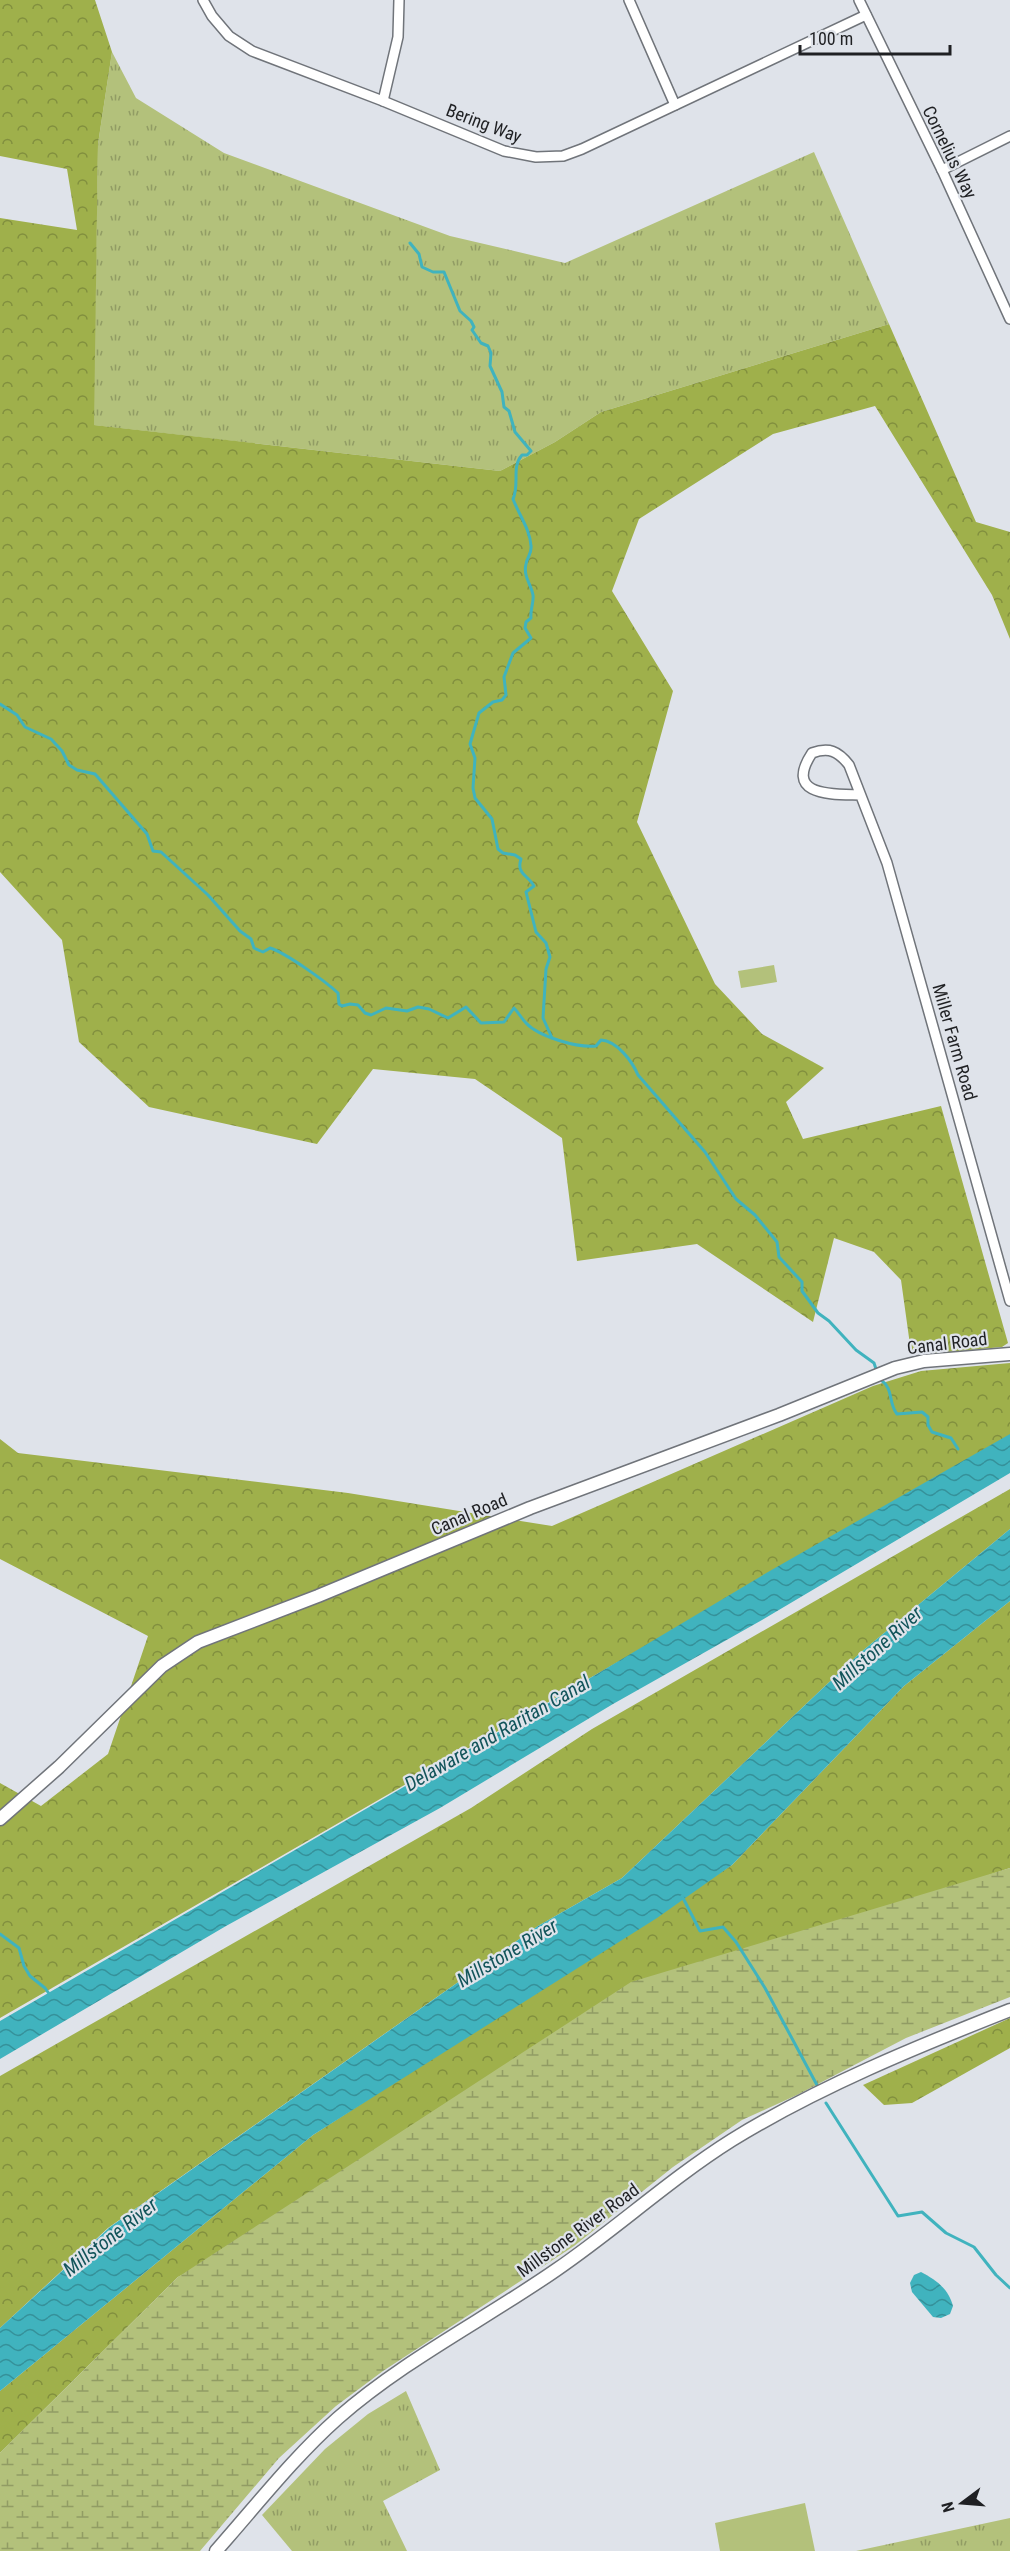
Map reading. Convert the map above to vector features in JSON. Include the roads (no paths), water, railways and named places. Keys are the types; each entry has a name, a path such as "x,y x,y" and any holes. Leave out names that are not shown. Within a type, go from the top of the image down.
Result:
{"street":[{"name":"Bering Way","path":"203,0 212,16 229,36 252,51 383,100 504,151 536,157 563,156 582,149 866,15"},
{"path":"383,100 398,37 399,0"},
{"path":"629,0 675,105"},
{"name":"Cornelius Way","path":"859,0 942,170 1010,319"},
{"path":"942,170 1010,136"},
{"name":"Miller Farm Road","path":"860,795 824,794 811,790 806,783 804,769 812,753 827,749 842,756 849,765 868,809 890,873 1010,1301"},
{"name":"Canal Road","path":"0,1819 59,1767 162,1666 198,1642 549,1500 779,1415 895,1368 924,1361 1010,1354"},
{"name":"Millstone River Road","path":"216,2551 292,2464 319,2436 362,2399 390,2378 570,2260 721,2148 781,2112 846,2081 1010,2010"}],"water":[{"name":"Delaware and Raritan Canal","path":"1010,1434 1010,1473 762,1620 613,1704 440,1808 226,1926 0,2059 0,2021 533,1712 768,1572"},
{"name":"Millstone River","path":"1010,1529 1010,1601 904,1686 732,1865 657,1918 313,2135 0,2391 0,2328 110,2227 538,1926 622,1878 860,1653"},
{"path":"921,2272 945,2289 953,2306 950,2314 941,2318 933,2317 912,2292 910,2283 914,2275"}],"waterway":[{"path":"410,243 419,254 422,267 433,272 444,272 460,311 471,321 474,327 472,330 481,343 488,346 491,353 490,366 502,392 504,407 509,411 515,432 531,451 527,455 522,455 517,465 513,499 531,546 525,568 533,595 531,618 526,622 525,628 531,638 513,653 504,677 506,695 502,700 493,702 479,713 470,744 475,758 473,788 475,798 492,819 498,849 521,859 521,871 534,886 526,892 536,932 546,943 550,957 546,969 543,1018 552,1038"},
{"path":"0,704 17,715 25,727 51,739 62,751 69,765 77,770 95,774 147,834 153,851 161,852 208,895 240,931 251,939 254,948 263,952 270,948 295,961 338,993 339,1004 342,1006 358,1005 365,1013 371,1015 386,1008 407,1011 418,1007 429,1009 448,1018 466,1007 481,1023 504,1022 514,1008 532,1028 549,1037 588,1046 596,1046 601,1040 613,1044 628,1058 638,1075 705,1152 736,1199 755,1215 777,1242 779,1257 802,1282 802,1291 818,1313 829,1321 856,1350 874,1363 876,1369"},
{"path":"881,1380 888,1388 897,1414 922,1412 928,1417 928,1425 932,1432 951,1438 958,1449"},
{"path":"682,1896 700,1931 723,1927 736,1942 765,1988 818,2087"},
{"path":"0,1934 19,1948 24,1966 30,1976 50,1995"},
{"path":"826,2103 898,2216 922,2212 946,2233 974,2247 996,2275 1010,2288"}]}
